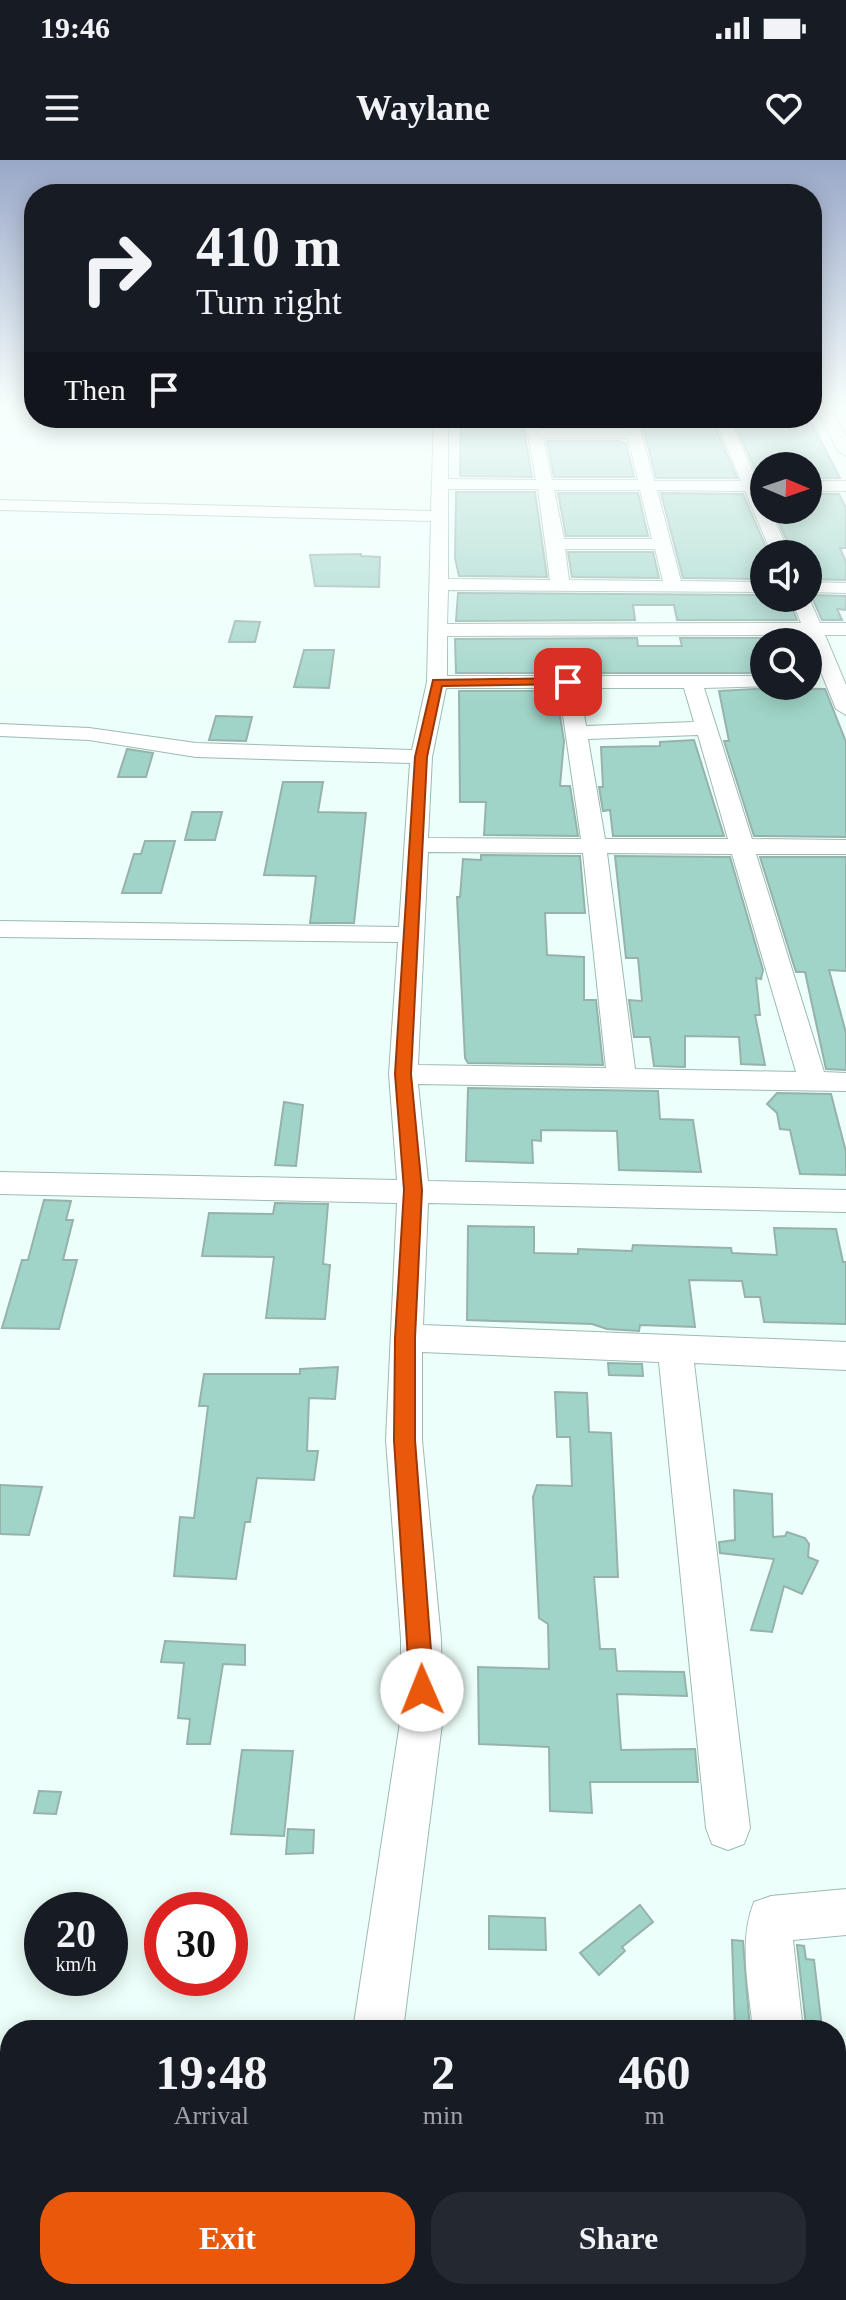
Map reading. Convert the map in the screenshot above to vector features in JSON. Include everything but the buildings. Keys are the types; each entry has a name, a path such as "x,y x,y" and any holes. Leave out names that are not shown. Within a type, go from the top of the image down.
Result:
{"street":[{"path":"35,506 440,516"},
{"path":"379,2020 422,1716 421,1639 404,1440 405,1338 413,1190 403,1074 421,757 437,682 440,506"},
{"path":"548,506 560,585"},
{"path":"654,506 673,586"},
{"path":"556,544 662,544"},
{"path":"438,584 750,587"},
{"path":"822,587 846,588"},
{"path":"437,630 750,629"},
{"path":"822,629 846,629"},
{"path":"822,649 841,683 846,709"},
{"path":"692,681 813,1082"},
{"path":"437,682 750,682"},
{"path":"568,682 594,846 622,1079"},
{"path":"576,733 705,728"},
{"path":"0,730 89,734 196,750 421,757"},
{"path":"418,845 846,847"},
{"path":"0,929 412,935"},
{"path":"403,1074 846,1082"},
{"path":"0,1183 846,1201"},
{"path":"405,1338 846,1356"},
{"path":"675,1347 728,1828"},
{"path":"777,2020 769,1946 771,1919 846,1912"}],"route":[{"path":"422,1690 421,1639 404,1440 405,1338 413,1190 403,1074 421,757 437,682 568,682"}]}
